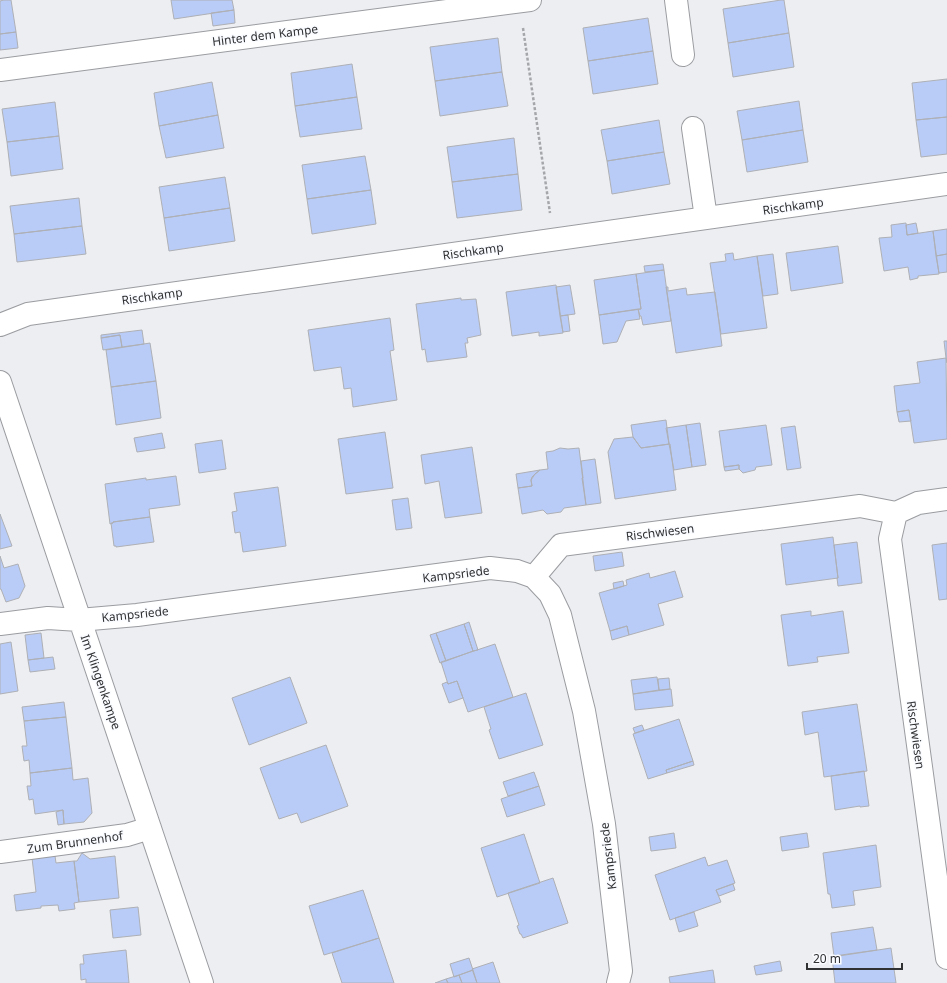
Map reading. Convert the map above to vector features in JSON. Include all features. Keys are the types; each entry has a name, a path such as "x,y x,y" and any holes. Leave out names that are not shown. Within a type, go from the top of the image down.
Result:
{"street":[{"path":"676,0 683,56"},
{"name":"Hinter dem Kampe","path":"0,70 524,1"},
{"path":"693,128 706,218"},
{"name":"Rischkamp","path":"0,325 28,314 947,184"},
{"name":"Im Klingenkampe","path":"0,382 202,983"},
{"path":"896,513 918,503 947,499"},
{"name":"Rischwiesen","path":"534,577 561,545 860,506 896,513 890,540 947,958"},
{"name":"Kampsriede","path":"0,624 48,618 80,620 138,615 490,568 517,571 534,577 550,594 560,615 584,711 604,824 621,971 618,983"},
{"name":"Zum Brunnenhof","path":"0,852 127,835 150,828"}],"path":[{"path":"524,1 554,240"}],"building":[{"path":"11,0 16,32 0,34 0,1"},
{"path":"171,0 232,0 234,10 174,19"},
{"path":"784,0 789,33 728,43 723,9"},
{"path":"234,10 235,23 213,26 211,13"},
{"path":"648,18 653,51 588,61 583,28"},
{"path":"16,32 18,48 0,50 0,34"},
{"path":"789,33 794,67 733,77 728,43"},
{"path":"498,38 502,72 435,81 430,47"},
{"path":"653,51 658,84 593,94 588,61"},
{"path":"352,64 357,97 295,106 291,73"},
{"path":"502,72 508,106 440,116 435,81"},
{"path":"947,79 947,117 916,120 912,83"},
{"path":"212,82 218,115 159,126 154,93"},
{"path":"357,97 362,129 300,137 295,106"},
{"path":"799,101 803,130 742,140 737,111"},
{"path":"55,102 59,136 7,142 2,109"},
{"path":"218,115 224,148 166,158 159,126"},
{"path":"947,117 947,154 921,157 916,120"},
{"path":"659,120 664,152 607,161 601,130"},
{"path":"803,130 808,162 747,172 742,140"},
{"path":"59,136 63,169 11,176 7,142"},
{"path":"514,138 518,174 452,182 447,147"},
{"path":"664,152 670,184 612,194 607,161"},
{"path":"365,156 371,190 307,199 302,165"},
{"path":"518,174 522,210 457,218 452,182"},
{"path":"225,177 230,208 164,218 159,187"},
{"path":"371,190 376,224 312,234 307,199"},
{"path":"79,198 82,226 14,234 10,206"},
{"path":"230,208 235,241 169,251 164,218"},
{"path":"906,223 907,235 933,231 939,274 918,276 918,278 910,280 908,267 884,271 879,238 892,237 891,225"},
{"path":"916,223 918,233 907,235 906,225"},
{"path":"82,226 86,254 17,262 14,234"},
{"path":"947,229 947,254 936,256 933,231"},
{"path":"838,246 843,283 791,291 786,253"},
{"path":"733,253 734,260 757,256 767,328 721,334 710,263 726,261 725,254"},
{"path":"773,254 778,294 763,296 757,256"},
{"path":"947,254 947,272 939,273 936,256"},
{"path":"663,264 664,270 645,272 644,266"},
{"path":"664,270 671,321 643,325 638,309 641,309 636,274"},
{"path":"636,274 641,309 599,315 594,280"},
{"path":"556,285 563,333 539,336 539,332 512,336 506,292"},
{"path":"570,285 575,314 560,316 556,287"},
{"path":"666,287 668,287 668,291 686,288 687,295 715,292 722,346 676,353"},
{"path":"461,298 461,300 476,299 481,335 467,338 468,343 465,343 467,357 427,362 425,349 422,350 416,304"},
{"path":"638,309 640,319 626,321 617,342 603,344 599,315"},
{"path":"568,315 570,331 563,332 560,316"},
{"path":"390,318 394,350 390,351 397,400 353,407 351,388 344,389 341,367 314,371 308,330"},
{"path":"142,330 144,344 122,347 120,335 101,338 101,335"},
{"path":"120,335 122,347 103,350 101,338"},
{"path":"944,341 947,341 947,363 946,358"},
{"path":"150,343 156,381 111,387 106,350"},
{"path":"946,358 947,439 914,443 909,410 897,412 894,386 920,383 917,362"},
{"path":"156,381 161,418 116,425 111,387"},
{"path":"909,410 911,421 899,422 897,412"},
{"path":"666,420 669,444 641,448 633,437 631,425"},
{"path":"700,423 706,465 692,467 686,425"},
{"path":"686,425 692,467 674,470 666,428"},
{"path":"766,425 772,465 756,467 755,470 743,473 739,469 739,465 724,467 719,431"},
{"path":"795,426 801,468 787,470 781,428"},
{"path":"385,432 393,488 346,494 338,439"},
{"path":"162,433 165,448 137,452 134,438"},
{"path":"633,437 641,448 670,444 676,490 615,499 608,452 614,439"},
{"path":"222,440 226,469 199,473 195,444"},
{"path":"472,447 482,513 445,518 439,481 425,484 421,455"},
{"path":"560,448 579,448 586,505 564,508 561,512 547,514 543,510 522,514 518,488 532,486 531,480 535,474 540,470 548,469 546,452"},
{"path":"595,459 601,503 586,505 581,461"},
{"path":"739,465 739,469 725,471 724,467"},
{"path":"540,470 532,477 532,486 518,488 516,474"},
{"path":"176,476 180,505 149,509 150,517 113,522 110,524 105,484 146,478 146,480"},
{"path":"278,487 286,546 243,552 240,532 235,533 232,512 237,511 234,493"},
{"path":"408,498 412,528 396,530 392,500"},
{"path":"0,514 12,546 0,549"},
{"path":"150,517 154,542 114,546 111,523"},
{"path":"833,537 838,578 786,585 781,544"},
{"path":"857,542 862,583 838,586 834,545"},
{"path":"947,543 947,599 939,600 932,545"},
{"path":"622,552 624,566 595,571 593,556"},
{"path":"0,556 4,568 18,564 25,586 19,598 6,602 0,589"},
{"path":"675,571 683,597 658,604 664,625 629,635 627,626 610,631 599,593 627,585 626,580 649,573 650,578"},
{"path":"623,581 624,586 614,589 613,583"},
{"path":"811,611 811,616 843,611 849,653 817,657 818,662 788,666 781,615"},
{"path":"469,622 478,650 473,651 464,624"},
{"path":"464,624 473,651 446,661 436,633"},
{"path":"627,626 629,635 612,640 610,631"},
{"path":"41,633 44,658 28,660 25,635"},
{"path":"436,633 446,661 440,663 430,635"},
{"path":"11,642 18,691 0,694 0,644"},
{"path":"495,644 513,697 468,712 457,681 448,684 441,662"},
{"path":"53,657 55,669 30,672 28,660"},
{"path":"290,677 307,723 249,745 232,698"},
{"path":"657,677 659,690 633,694 631,680"},
{"path":"669,678 670,689 659,690 658,679"},
{"path":"457,681 463,698 449,703 442,684"},
{"path":"671,689 673,706 635,710 633,694"},
{"path":"526,693 543,745 499,759 489,730 491,729 484,707"},
{"path":"64,702 66,717 24,721 22,707"},
{"path":"857,704 867,771 824,777 818,732 805,735 802,712"},
{"path":"66,717 72,768 30,773 29,760 24,761 22,746 27,746 24,721"},
{"path":"679,719 693,761 666,770 667,773 648,779 633,734"},
{"path":"642,725 644,730 635,733 633,728"},
{"path":"326,745 348,806 301,823 297,813 279,819 260,768"},
{"path":"693,761 694,765 667,773 666,770"},
{"path":"72,768 73,780 88,778 92,813 84,822 64,824 63,810 35,814 33,799 29,800 27,786 31,786 30,773"},
{"path":"864,771 869,806 835,810 831,776"},
{"path":"534,772 539,786 508,796 503,782"},
{"path":"539,786 545,805 507,817 501,799"},
{"path":"63,810 64,824 58,825 56,812"},
{"path":"674,833 676,848 651,851 649,837"},
{"path":"807,833 809,847 782,851 780,837"},
{"path":"524,834 540,883 497,897 481,848"},
{"path":"876,845 881,887 853,891 855,905 832,908 830,894 828,894 823,853"},
{"path":"82,853 90,859 115,856 119,898 79,902 74,861 77,861"},
{"path":"55,856 56,863 74,861 79,902 74,903 75,909 59,911 58,905 41,906 41,908 16,911 14,895 36,892 32,858"},
{"path":"705,857 708,866 727,860 735,883 716,890 721,902 670,920 655,875"},
{"path":"553,878 568,923 523,938 517,926 519,925 508,893"},
{"path":"733,884 735,890 719,896 716,890"},
{"path":"363,890 379,938 324,955 309,906"},
{"path":"138,907 141,935 113,938 110,910"},
{"path":"694,912 698,926 679,932 675,918"},
{"path":"873,927 877,950 834,956 831,933"},
{"path":"379,938 394,983 342,983 332,953"},
{"path":"891,948 896,983 835,983 832,957"},
{"path":"126,950 129,983 86,983 86,979 81,980 80,964 84,964 83,955"},
{"path":"469,958 473,970 454,977 450,964"},
{"path":"780,961 782,971 756,975 754,966"},
{"path":"493,962 500,983 477,983 472,969"},
{"path":"473,970 477,983 462,983 459,975"},
{"path":"713,970 715,983 670,983 669,977"},
{"path":"459,975 462,983 448,983 446,979"},
{"path":"446,979 448,983 435,983"}]}
